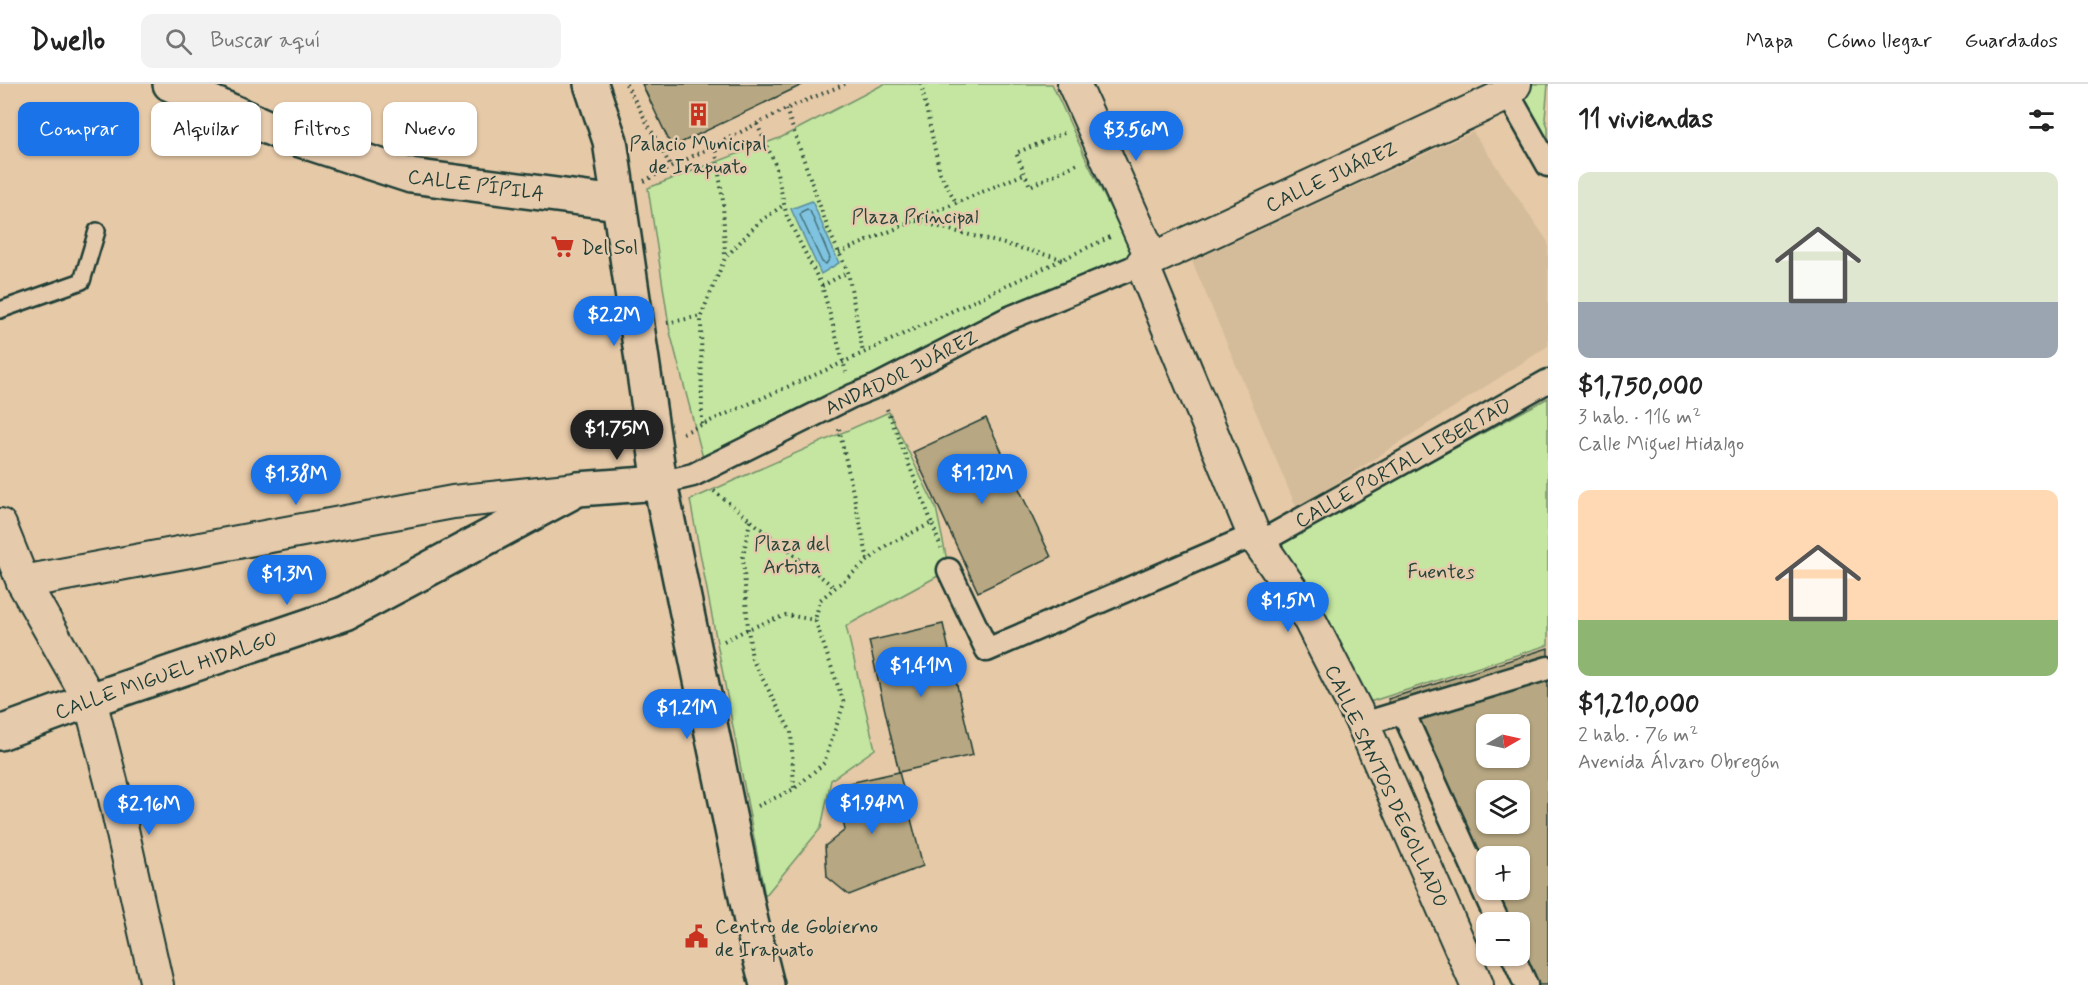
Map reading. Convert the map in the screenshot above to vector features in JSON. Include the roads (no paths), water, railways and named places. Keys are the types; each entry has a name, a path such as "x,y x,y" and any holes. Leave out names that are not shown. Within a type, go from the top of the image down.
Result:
{"street":[{"name":"CALLE PÍPILA","path":"170,84 285,135 411,176 630,193"},
{"path":"591,84 630,193 660,483 751,921 767,985"},
{"name":"CALLE SANTOS DEGOLLADO","path":"1074,84 1136,224 1147,261 1256,539 1302,605 1363,724 1477,985"},
{"path":"1512,89 1548,165"},
{"name":"CALLE JUÁREZ","path":"1147,261 1512,89"},
{"name":"ANDADOR JUÁREZ","path":"660,483 693,475 877,386 1007,319 1147,261"},
{"name":"CALLE PORTAL LIBERTAD","path":"948,570 987,650 1256,539 1548,381"},
{"name":"CALLE MIGUEL HIDALGO","path":"0,733 346,613 578,489 660,483"},
{"path":"23,582 453,502 578,489"},
{"path":"0,525 23,582 90,700 112,785 157,985"},
{"path":"1363,724 1548,668"},
{"path":"1403,712 1493,912"},
{"path":"1517,966 1526,985"}],"lane":[{"path":"0,310 82,281 97,231"}],"water":[{"path":"812,201 839,263 821,274 791,209"}],"place":[{"name":"Palacio Municipal de Irapuato","path":"698,115"},
{"name":"Del Sol","path":"563,247"},
{"name":"Centro de Gobierno de Irapuato","path":"697,937"}],"park label":[{"name":"Plaza Principal","path":"915,216"},
{"name":"Plaza del Artista","path":"792,554"},
{"name":"Fuentes","path":"1441,571"}]}
